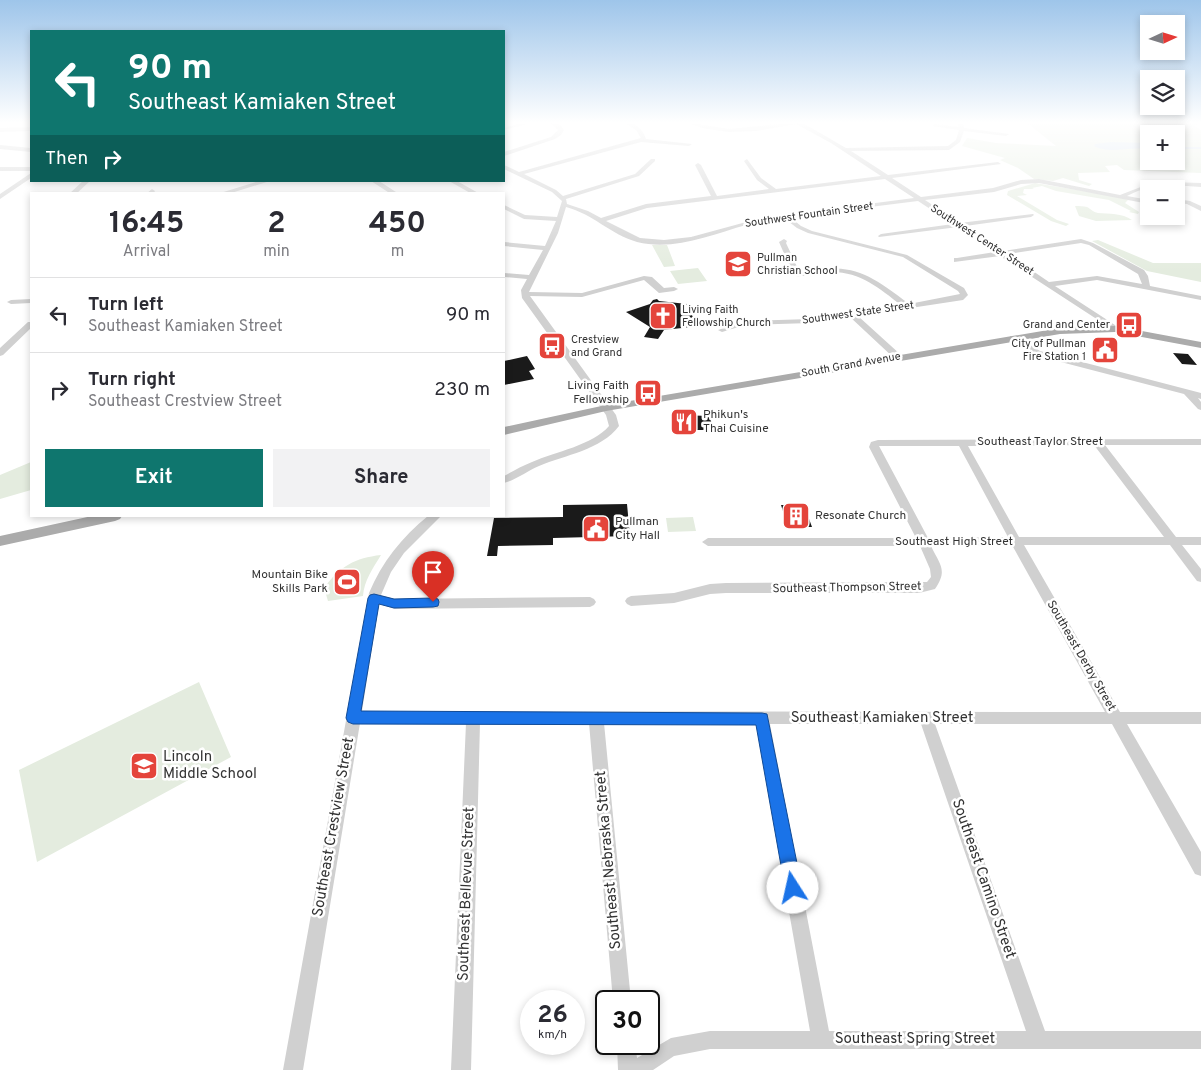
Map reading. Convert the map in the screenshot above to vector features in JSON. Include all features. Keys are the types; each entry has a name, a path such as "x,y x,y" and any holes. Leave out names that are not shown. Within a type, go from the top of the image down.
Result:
{"main road":[{"name":"South Grand Avenue","path":"505,431 606,408 898,357 1069,330 1115,329 1201,345"},
{"path":"0,541 110,517"}],"street":[{"name":"Southwest Fountain Street","path":"515,172 554,191 563,201 576,206 599,221 640,240 660,243 677,241 760,220 994,190 1029,181 1050,182 1140,200"},
{"path":"519,174 526,172"},
{"path":"505,479 535,464 594,441 612,430 614,421 606,408 543,323 525,294 560,219 563,201 636,175 639,172"},
{"path":"702,172 715,198"},
{"path":"754,172 759,179 775,191"},
{"name":"Southwest Center Street","path":"877,172 1050,284 1115,329"},
{"path":"599,221 646,206 935,172"},
{"path":"0,197 30,176"},
{"path":"74,192 86,182"},
{"path":"227,192 263,182"},
{"path":"376,182 393,192"},
{"path":"454,182 473,192"},
{"path":"1122,196 1147,184 1201,185"},
{"path":"1185,202 1201,209"},
{"path":"505,208 524,217 560,219"},
{"path":"881,236 1031,215"},
{"name":"Southwest State Street","path":"722,330 744,323 811,321 960,298 964,295 961,290 905,256 810,232 799,227 786,217"},
{"path":"784,240 782,242 796,274 830,270 854,272 865,276 907,306"},
{"path":"957,260 1081,241 1091,244 1140,272 1144,276 1146,287"},
{"path":"505,244 548,248"},
{"path":"505,275 532,277"},
{"path":"525,294 585,295 644,278 649,279 662,290 674,289"},
{"path":"1050,284 1097,278 1201,298"},
{"path":"11,302 30,301"},
{"path":"852,314 898,357"},
{"path":"0,353 30,325"},
{"path":"1013,338 1037,353 1201,396"},
{"path":"1187,392 1201,407"},
{"path":"1097,442 1201,578"},
{"name":"Southeast Taylor Street","path":"878,443 1201,442"},
{"name":"Southeast Thompson Street","path":"631,601 674,598 710,589 726,588 919,588 931,586 937,577 936,570 924,542 874,447 874,444 878,443"},
{"name":"Southeast Derby Street","path":"962,443 1201,868"},
{"name":"Southeast Crestview Street","path":"293,1070 374,598 380,580 396,553 414,534 435,517"},
{"name":"Southeast High Street","path":"708,542 1201,542"},
{"path":"374,598 394,604 590,602"},
{"name":"Southeast Kamiaken Street","path":"353,718 1201,718"},
{"name":"Southeast Bellevue Street","path":"462,1070 473,718"},
{"name":"Southeast Nebraska Street","path":"596,718 621,990"},
{"name":"Southeast Camino Street","path":"926,718 1039,1040"},
{"path":"762,719 821,1039"},
{"name":"Southeast Spring Street","path":"636,1070 671,1047 710,1040 1201,1040"},
{"path":"627,1055 628,1070"}],"shaded area":[{"path":"1024,172 1110,172 1078,173 1079,180 1092,184 1089,186 1063,178 1053,181 1034,179"},
{"path":"1035,183 1120,197 1128,200 1125,203 1139,212 1138,214 1129,212 1131,211 1109,200 1056,191 1042,186 1032,188 1034,189 1024,189 1023,193 1027,195 1017,196 1057,220 1069,224 1066,226 1051,221 1007,195 1008,191"},
{"path":"1075,206 1087,207 1098,213 1120,215 1132,220 1096,221 1079,216"},
{"path":"1098,240 1153,263 1201,263 1201,282 1147,271 1092,241"},
{"path":"652,245 667,245 675,266 664,267"},
{"path":"698,268 707,281 678,284 670,271"},
{"path":"30,462 30,490 0,499 0,475"},
{"path":"693,517 696,531 668,532 666,518"},
{"name":"Mountain Bike Skills Park","path":"381,555 367,580 363,596 328,601 324,588 336,574 349,564 363,558"},
{"path":"199,682 231,757 37,862 19,770"}],"building":[{"name":"Living Faith Fellowship Church","path":"657,299 659,301 687,304 684,308 697,320 700,326 664,330 658,339 644,337 650,327 626,312 650,304 653,300"},
{"path":"1173,353 1188,354 1197,365 1182,364"},
{"path":"527,356 535,369 529,371 534,379 505,385 505,361"},
{"path":"678,415 710,416 713,430 679,430"},
{"name":"Pullman City Hall","path":"627,504 630,536 553,538 553,545 498,546 497,556 487,556 494,518 563,517 563,505"},
{"name":"Resonate Church","path":"781,505 804,505 812,527 788,527"}],"place":[{"name":"Pullman Christian School","path":"738,264"},
{"name":"Living Faith Fellowship Church","path":"663,316"},
{"name":"Grand and Center","path":"1129,325"},
{"name":"Crestview and Grand","path":"552,346"},
{"name":"City of Pullman Fire Station 1","path":"1105,350"},
{"name":"Living Faith Fellowship","path":"648,393"},
{"name":"Phikun's Thai Cuisine","path":"684,422"},
{"name":"Resonate Church","path":"796,516"},
{"name":"Pullman City Hall","path":"596,529"},
{"name":"Mountain Bike Skills Park","path":"347,582"},
{"name":"Lincoln Middle School","path":"144,766"}],"route":[{"path":"433,602 394,604 374,598 353,718 762,719 793,888"}]}
